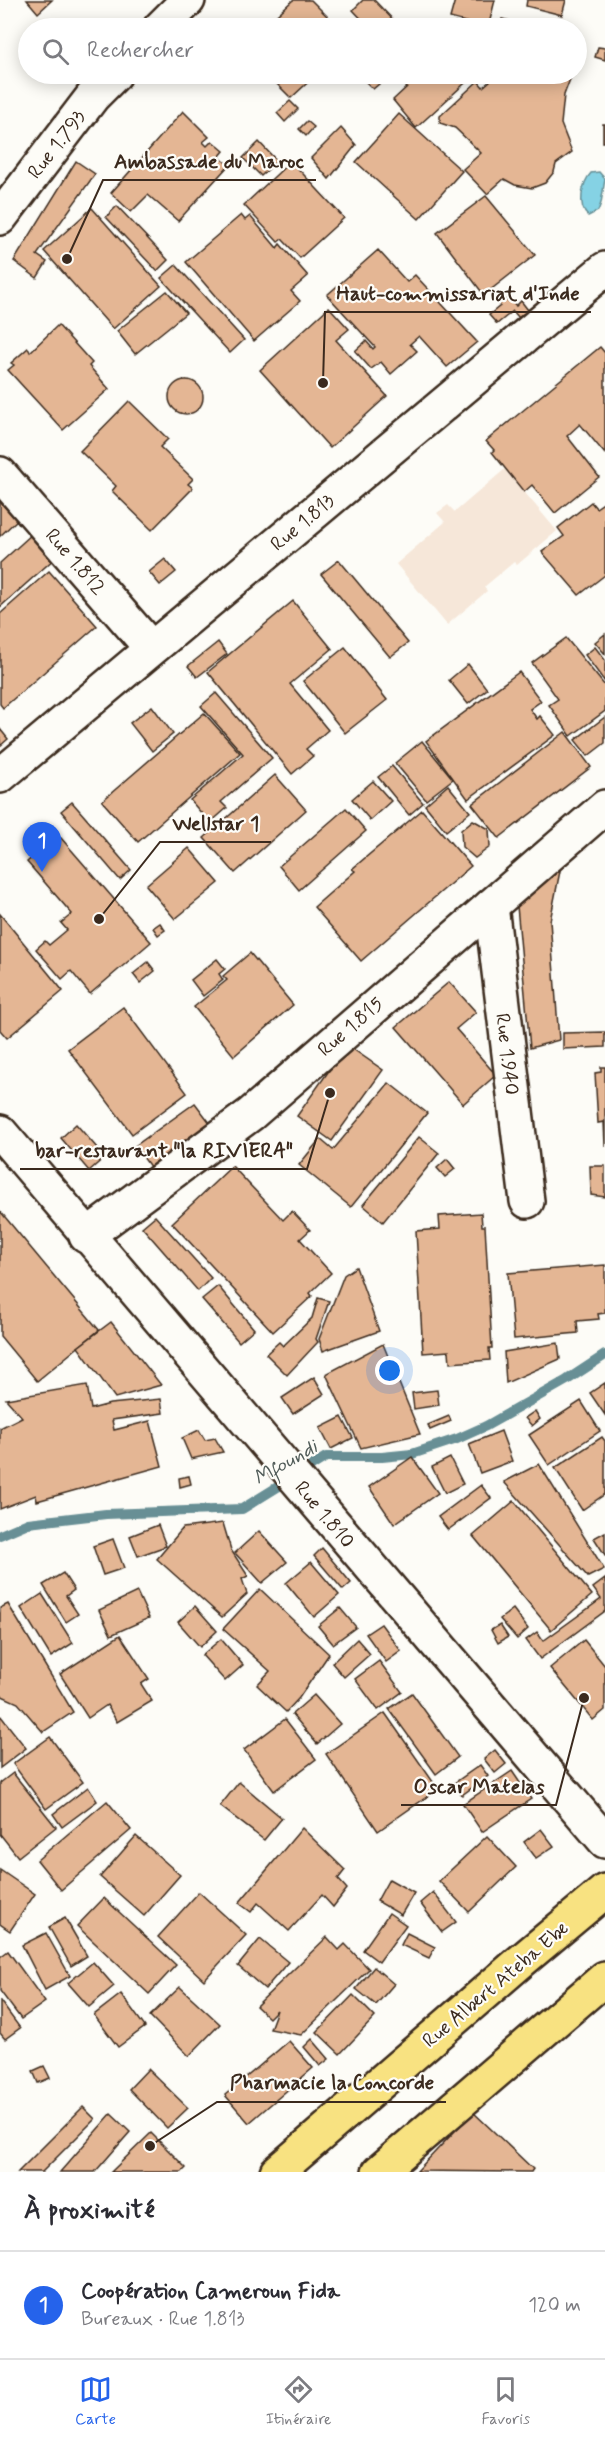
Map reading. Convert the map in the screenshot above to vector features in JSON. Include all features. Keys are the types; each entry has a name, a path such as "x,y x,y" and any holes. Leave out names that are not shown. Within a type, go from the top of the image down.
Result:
{"highway":[{"name":"Rue Albert Ateba Ebe","path":"277,2172 520,1962 605,1892"},
{"path":"379,2172 605,1978"}],"street":[{"path":"170,18 188,0"},
{"name":"Rue 1.793","path":"0,218 93,96 105,84"},
{"name":"Rue 1.813","path":"0,776 605,269"},
{"name":"Rue 1.812","path":"0,474 152,648"},
{"name":"Rue 1.815","path":"87,1236 251,1113 605,807"},
{"name":"Rue 1.940","path":"491,906 526,1201"},
{"name":"Rue 1.810","path":"1,1136 605,1841"}],"shaded area":[{"path":"505,469 557,531 517,565 514,562 484,587 487,591 447,625 396,564 445,522 437,513 448,505 455,512"}],"water":[{"path":"599,172 605,179 601,203 598,211 588,216 582,201 583,188 591,173"}],"building":[{"path":"27,0 52,0 38,13"},
{"path":"293,0 311,0 329,18 274,18"},
{"path":"363,0 374,0 391,18 361,18 353,10"},
{"path":"455,0 495,0 490,18 450,18"},
{"path":"527,0 566,0 562,15 526,6"},
{"path":"598,47 605,48 605,60 595,57"},
{"path":"277,84 306,84 291,98"},
{"path":"368,84 379,84 373,89"},
{"path":"410,84 464,84 416,128 393,100"},
{"path":"475,84 480,84 483,87 486,84 568,84 564,95 561,124 572,152 556,164 554,172 545,183 532,188 515,185 504,179 487,194 463,169 481,153 455,128 440,123 440,116"},
{"path":"290,101 298,109 285,122 277,113"},
{"path":"183,111 209,137 203,142 207,146 212,141 224,151 219,157 229,165 178,221 148,195 131,212 111,193"},
{"path":"399,114 462,171 419,219 356,162"},
{"path":"307,121 314,127 306,136 299,129"},
{"path":"603,124 605,124 605,142 603,142"},
{"path":"341,128 356,145 329,179 311,158"},
{"path":"259,142 277,161 261,176 243,158"},
{"path":"76,161 95,174 37,255 47,262 37,278 14,261"},
{"path":"291,161 344,218 300,258 282,239 278,242 244,205"},
{"path":"486,196 535,255 484,295 437,233"},
{"path":"117,206 168,260 157,271 106,217"},
{"path":"92,208 161,286 113,329 44,251"},
{"path":"241,215 245,220 250,216 277,248 280,244 308,276 291,291 300,301 254,341 186,262"},
{"path":"378,250 407,282 415,275 477,342 447,367 419,336 410,344 417,351 391,374 381,362 371,369 355,351 366,341 373,349 375,347 327,295"},
{"path":"176,265 244,340 230,353 161,278"},
{"path":"167,291 186,313 135,354 117,331"},
{"path":"505,299 509,301 511,299 516,306 521,301 528,310 519,318 513,311 497,324 489,315"},
{"path":"329,307 349,329 336,340 387,396 330,448 260,370"},
{"path":"58,325 92,363 89,366 109,389 63,430 8,370 14,365 11,363 28,348 30,352"},
{"path":"600,347 605,353 605,454 580,424 567,436 599,477 555,513 532,485 524,492 486,441"},
{"path":"186,380 198,385 203,397 198,409 186,414 174,409 169,397 174,385"},
{"path":"129,401 168,439 160,447 193,479 188,484 193,488 152,530 112,491 116,486 80,451"},
{"path":"0,501 17,520 0,536"},
{"path":"591,502 596,508 605,502 605,575 579,595 542,552 564,536 558,528"},
{"path":"32,534 55,558 0,607 0,563"},
{"path":"165,559 176,572 160,585 149,572"},
{"path":"339,560 408,643 390,657 321,574"},
{"path":"49,571 97,626 3,708 0,704 0,614"},
{"path":"293,601 332,649 290,684 328,730 306,749 313,756 292,774 208,672"},
{"path":"605,634 605,654 595,642"},
{"path":"566,638 605,686 605,711 571,736 549,705 558,699 532,663"},
{"path":"218,642 227,654 197,677 188,666"},
{"path":"345,647 387,700 345,733 303,681"},
{"path":"595,647 605,660 605,682 585,655"},
{"path":"468,664 487,689 468,704 449,680"},
{"path":"519,672 541,701 530,709 537,719 540,716 555,735 468,799 426,741"},
{"path":"216,693 272,758 221,802 227,808 210,823 190,800 243,754 201,706"},
{"path":"152,706 173,734 152,751 130,723"},
{"path":"204,713 240,753 138,842 102,801"},
{"path":"605,717 605,743 588,756 575,740"},
{"path":"0,729 8,739 0,746"},
{"path":"565,732 591,767 499,838 472,804"},
{"path":"422,741 453,779 426,800 395,763"},
{"path":"392,766 423,803 409,815 378,777"},
{"path":"275,775 306,810 235,873 204,838"},
{"path":"373,781 391,801 370,820 352,799"},
{"path":"448,785 470,812 446,831 425,805"},
{"path":"72,802 131,870 120,880 61,811"},
{"path":"346,808 366,831 299,890 279,866"},
{"path":"422,810 471,866 361,961 314,907 355,871 352,869"},
{"path":"473,820 489,829 490,847 475,858 462,847 461,830"},
{"path":"61,838 151,942 90,994 71,971 62,979 36,949 45,941 49,945 67,930 61,923 72,914 27,862 51,841 54,844"},
{"path":"189,848 219,883 175,919 146,885"},
{"path":"562,861 550,921 559,1040 530,1048 516,895"},
{"path":"0,914 63,991 7,1038 0,1030"},
{"path":"160,923 165,930 158,935 153,928"},
{"path":"250,953 293,1005 234,1056 194,1007 227,980 223,976"},
{"path":"217,959 225,969 219,974 223,980 203,996 191,980"},
{"path":"148,962 155,971 140,983 133,974"},
{"path":"449,982 476,1012 456,1029 496,1075 463,1104 396,1027"},
{"path":"123,1007 187,1093 132,1134 68,1049"},
{"path":"605,1032 605,1047 563,1049 563,1033"},
{"path":"347,1045 383,1070 332,1141 297,1116"},
{"path":"601,1067 605,1067 605,1146 604,1122 598,1123 595,1073 601,1072"},
{"path":"389,1083 427,1113 351,1207 299,1165 320,1139 333,1150"},
{"path":"195,1103 217,1132 156,1175 135,1146"},
{"path":"76,1124 105,1157 89,1171 61,1138"},
{"path":"419,1137 439,1153 383,1222 363,1205"},
{"path":"447,1159 455,1169 445,1177 437,1168"},
{"path":"232,1166 283,1220 292,1211 310,1230 300,1239 331,1273 310,1293 312,1296 273,1332 172,1223"},
{"path":"590,1166 605,1166 605,1197 591,1195"},
{"path":"0,1211 99,1330 37,1381 0,1336"},
{"path":"481,1213 482,1226 485,1226 492,1348 489,1348 490,1360 450,1363 449,1351 423,1353 416,1231 440,1229 439,1216"},
{"path":"155,1216 211,1278 198,1291 142,1227"},
{"path":"605,1265 605,1313 598,1314 599,1319 577,1321 578,1333 514,1339 508,1273"},
{"path":"356,1267 379,1331 323,1351 319,1339 344,1275"},
{"path":"218,1286 254,1329 239,1342 202,1299"},
{"path":"318,1298 329,1301 316,1339 318,1342 287,1375 266,1354 279,1342 283,1346 312,1318"},
{"path":"111,1322 161,1385 115,1398 78,1347"},
{"path":"558,1343 560,1359 506,1383 504,1352"},
{"path":"383,1344 420,1434 361,1448 326,1374"},
{"path":"314,1377 324,1394 293,1414 282,1398"},
{"path":"605,1383 605,1415 590,1393"},
{"path":"87,1385 91,1409 110,1404 161,1399 163,1413 112,1420 114,1430 150,1421 162,1466 37,1501 36,1495 0,1509 0,1428 22,1417 6,1399"},
{"path":"437,1390 439,1405 414,1409 412,1393"},
{"path":"581,1401 600,1431 549,1465 529,1435"},
{"path":"535,1411 540,1419 532,1426 525,1418"},
{"path":"449,1416 451,1421 430,1430 428,1425"},
{"path":"342,1417 353,1438 331,1449 320,1428"},
{"path":"199,1430 205,1440 215,1438 223,1452 191,1459 182,1438"},
{"path":"501,1431 512,1461 480,1473 469,1444"},
{"path":"602,1437 605,1441 605,1494 582,1510 555,1468"},
{"path":"412,1457 438,1493 394,1524 369,1487"},
{"path":"450,1458 463,1484 445,1493 432,1467"},
{"path":"539,1464 604,1569 588,1577 504,1482"},
{"path":"189,1476 191,1484 180,1487 179,1478"},
{"path":"481,1485 491,1498 448,1530 438,1517"},
{"path":"514,1501 592,1595 551,1630 473,1536"},
{"path":"223,1523 231,1550 248,1576 242,1579 247,1594 222,1617 157,1559 183,1528"},
{"path":"158,1525 166,1546 138,1556 130,1536"},
{"path":"259,1531 287,1562 262,1583 235,1553"},
{"path":"605,1532 605,1555 594,1538"},
{"path":"113,1539 124,1568 103,1575 93,1546"},
{"path":"322,1548 351,1583 343,1590 314,1556"},
{"path":"311,1562 339,1595 314,1617 286,1583"},
{"path":"63,1573 74,1590 66,1596 78,1614 66,1622 43,1585"},
{"path":"605,1579 605,1611 540,1659 526,1640 537,1632 543,1641 601,1599 593,1588"},
{"path":"260,1589 329,1654 299,1698 286,1712 257,1685 270,1671 223,1629"},
{"path":"137,1592 149,1618 111,1635 99,1610"},
{"path":"42,1594 73,1643 51,1657 21,1608"},
{"path":"8,1604 73,1712 43,1732 18,1703 0,1695 0,1608"},
{"path":"195,1606 217,1631 200,1647 178,1622"},
{"path":"340,1608 356,1627 333,1644 318,1626"},
{"path":"513,1609 528,1629 517,1639 500,1619"},
{"path":"381,1624 401,1651 386,1662 366,1634"},
{"path":"500,1625 508,1637 498,1643 491,1630"},
{"path":"120,1635 149,1679 141,1684 152,1701 117,1722 107,1705 88,1718 60,1674"},
{"path":"221,1639 243,1665 225,1681 202,1655"},
{"path":"357,1639 370,1654 344,1677 332,1663"},
{"path":"584,1640 605,1666 605,1710 593,1720 550,1668"},
{"path":"379,1661 402,1692 378,1710 355,1679"},
{"path":"412,1693 458,1757 436,1774 389,1709"},
{"path":"314,1695 340,1724 317,1744 292,1714"},
{"path":"385,1713 438,1789 378,1831 326,1754"},
{"path":"0,1715 26,1748 0,1768"},
{"path":"285,1719 316,1759 274,1791 244,1750"},
{"path":"50,1737 83,1782 46,1809 13,1764"},
{"path":"495,1750 506,1764 495,1773 484,1759"},
{"path":"480,1765 488,1776 462,1795 453,1784"},
{"path":"512,1771 531,1799 482,1832 463,1804"},
{"path":"13,1773 56,1827 18,1857 0,1834 0,1783"},
{"path":"239,1782 282,1818 264,1840 220,1806"},
{"path":"88,1787 97,1801 62,1827 53,1814"},
{"path":"107,1801 131,1830 61,1890 37,1860"},
{"path":"302,1828 345,1870 338,1879 347,1889 333,1907 322,1895 289,1931 258,1903 251,1912 239,1903"},
{"path":"541,1829 554,1846 536,1858 524,1842"},
{"path":"136,1836 180,1875 144,1916 100,1877"},
{"path":"487,1836 516,1867 469,1912 439,1881"},
{"path":"0,1870 35,1894 10,1931 0,1924"},
{"path":"389,1879 414,1893 401,1915 377,1901"},
{"path":"199,1892 246,1935 204,1980 158,1937"},
{"path":"433,1892 456,1922 442,1932 420,1903"},
{"path":"104,1898 176,1965 149,1994 77,1926"},
{"path":"389,1913 406,1925 379,1962 363,1950"},
{"path":"65,1918 87,1956 71,1966 49,1927"},
{"path":"46,1933 70,1976 45,1990 22,1945"},
{"path":"407,1933 435,1947 429,1958 401,1945"},
{"path":"327,1937 339,1950 345,1944 369,1969 301,2035 270,2029 277,2010 269,2018 256,2006"},
{"path":"260,1939 288,1962 265,1989 238,1966"},
{"path":"8,1951 45,2002 21,2019 0,1991 0,1957"},
{"path":"93,1962 114,1986 89,2007 68,1983"},
{"path":"374,1967 394,1984 376,2005 356,1989"},
{"path":"180,1987 220,2024 189,2056 150,2016"},
{"path":"121,1994 145,2027 118,2047 94,2015"},
{"path":"353,1995 375,2017 340,2054 317,2032"},
{"path":"0,2001 20,2028 5,2039 0,2033"},
{"path":"312,2039 329,2059 320,2066 304,2047"},
{"path":"289,2041 313,2068 249,2123 225,2095"},
{"path":"44,2066 50,2078 38,2083 33,2071"},
{"path":"148,2069 188,2108 167,2128 129,2089"},
{"path":"83,2107 95,2119 42,2172 18,2172"},
{"path":"473,2112 533,2169 531,2172 417,2171"},
{"path":"111,2114 130,2132 95,2172 60,2172"},
{"path":"151,2133 186,2168 182,2172 111,2172"}],"waterway":[{"name":"Mfoundi","path":"0,1535 28,1523 106,1514 242,1509 326,1457 382,1457 412,1454 457,1439 486,1426 567,1380 605,1355"}],"place":[{"name":"Ambassade du Maroc","path":"67,259"},
{"name":"Haut-commissariat d'Inde","path":"323,383"},
{"name":"Coopération Cameroun Fida","path":"42,872"},
{"name":"Wellstar 1","path":"99,919"},
{"name":"bar-restaurant \"la RIVIERA\"","path":"330,1093"},
{"name":"Oscar Matelas","path":"584,1698"},
{"name":"Pharmacie la Concorde","path":"150,2146"}]}
